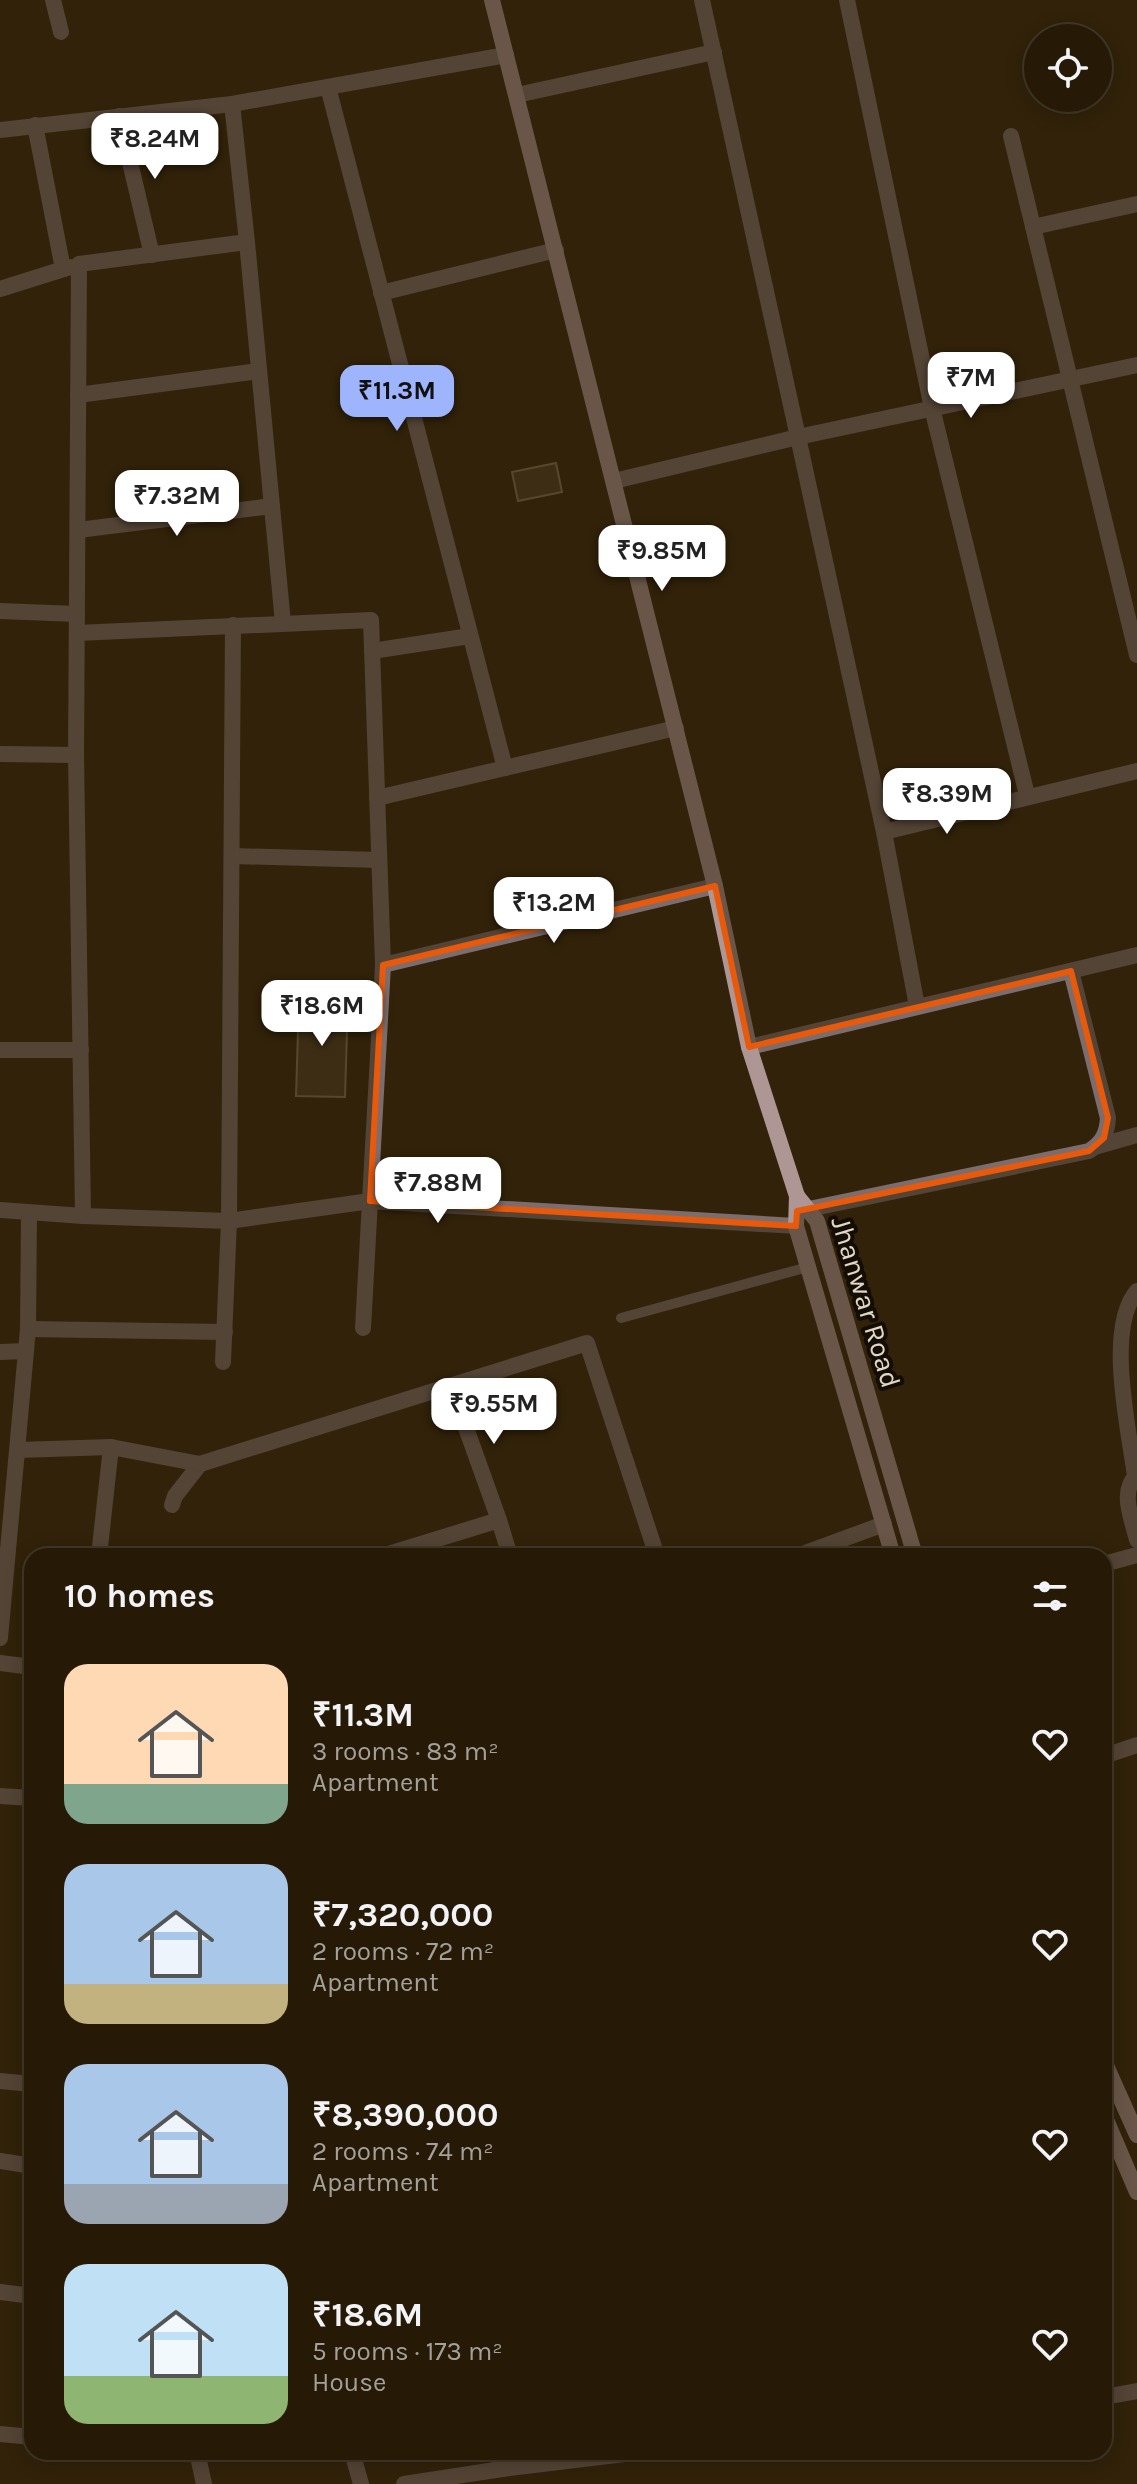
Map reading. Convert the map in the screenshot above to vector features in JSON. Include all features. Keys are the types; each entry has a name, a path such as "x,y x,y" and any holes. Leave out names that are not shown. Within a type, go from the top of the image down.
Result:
{"street":[{"path":"53,0 61,32"},
{"path":"492,0 715,886 749,1047 797,1196"},
{"path":"702,0 884,832 917,1006"},
{"path":"847,0 932,408 1027,795"},
{"path":"517,95 714,52"},
{"path":"0,130 232,104 506,55"},
{"path":"328,87 505,768"},
{"path":"232,104 283,623"},
{"path":"119,116 152,255"},
{"path":"35,125 71,267 78,395 76,755 83,1216"},
{"path":"1011,136 1135,636 1137,655"},
{"path":"1033,227 1137,204"},
{"path":"0,289 71,267 247,242"},
{"path":"381,293 556,250"},
{"path":"614,481 798,437 1137,365"},
{"path":"78,395 259,371"},
{"path":"78,530 272,506"},
{"path":"0,611 77,614"},
{"path":"77,633 371,620 383,965 363,1328"},
{"path":"223,1362 229,1221 233,625"},
{"path":"372,651 470,636"},
{"path":"377,798 676,728"},
{"path":"0,754 76,755"},
{"path":"884,832 1027,795 1137,771"},
{"path":"232,856 379,860"},
{"path":"383,965 715,886"},
{"path":"749,1047 1137,955"},
{"path":"1071,971 1108,1118 1104,1138 1098,1146"},
{"path":"0,1050 81,1050"},
{"path":"809,1209 1089,1151 1137,1135"},
{"name":"Jhanwar Road","path":"797,1196 817,1221 913,1548"},
{"name":"Jhanwar Road","path":"797,1196 796,1226 891,1548"},
{"path":"0,1210 229,1221 370,1201 796,1226"},
{"path":"0,1638 28,1329 29,1213"},
{"path":"1137,1291 1129,1300 1123,1321 1130,1353 1136,1476 1127,1496 1137,1540"},
{"path":"28,1329 225,1332"},
{"path":"18,1450 111,1447 200,1464 587,1343 654,1548"},
{"path":"0,1352 26,1351"},
{"path":"451,1386 508,1548"},
{"path":"100,1548 111,1447"},
{"path":"172,1505 175,1496 200,1464"},
{"path":"408,1548 499,1520"},
{"path":"819,1548 884,1524"},
{"path":"1112,1562 1137,1555"},
{"path":"0,1663 24,1666"},
{"path":"1112,1753 1137,1745"},
{"path":"0,1796 24,1798"},
{"path":"1112,2079 1137,2135"},
{"path":"0,2081 24,2080"},
{"path":"1112,2134 1137,2192"},
{"path":"0,2161 24,2165"},
{"path":"0,2292 24,2295"},
{"path":"1112,2396 1137,2391"},
{"path":"0,2434 24,2436"},
{"path":"199,2460 204,2484"},
{"path":"354,2460 361,2484"},
{"path":"499,2460 502,2469"},
{"path":"404,2484 577,2460"}],"lane":[{"path":"621,1318 808,1267"}],"highlighted area":[{"path":"715,886 749,1047 1071,971 1108,1118 1104,1138 1089,1151 797,1211 796,1226 370,1201 383,965"}],"building":[{"path":"556,463 562,492 518,501 512,472"},
{"path":"299,999 348,1000 345,1097 296,1096"}]}
